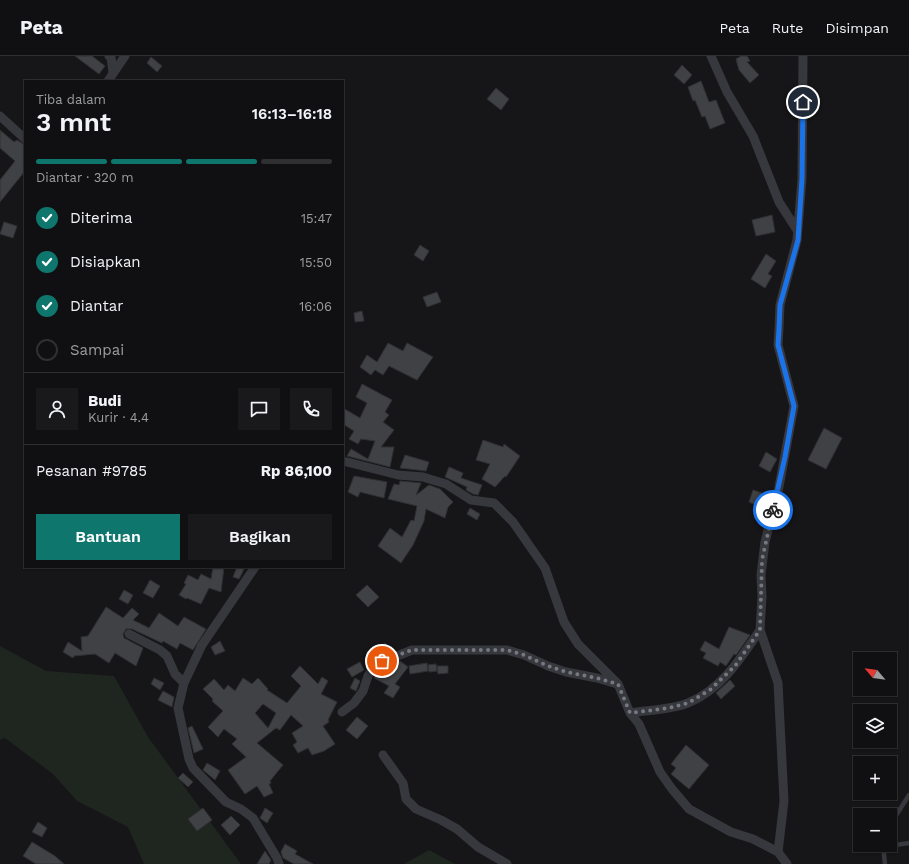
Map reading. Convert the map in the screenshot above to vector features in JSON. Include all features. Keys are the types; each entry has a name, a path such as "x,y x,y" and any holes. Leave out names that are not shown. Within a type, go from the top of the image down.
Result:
{"street":[{"path":"109,56 111,58 111,77"},
{"path":"111,77 125,56"},
{"path":"711,56 727,92 753,136 779,202 797,230"},
{"path":"778,852 784,801 778,683 760,630 762,560 779,487 794,406 778,345 780,305 798,240 797,230 802,179 803,56"},
{"path":"0,116 24,138"},
{"path":"344,461 398,475 423,477 446,484 471,500 494,504 513,522 545,568 564,622 578,644 618,684 630,713 639,724 660,772 689,809 731,832 753,839 778,852 787,864"},
{"path":"344,466 364,467"},
{"path":"254,568 202,645 184,683 178,708 189,759 193,768 226,802 241,809 253,818 278,858 279,864"},
{"path":"630,713 669,708 688,703 710,690 735,666 760,630"},
{"path":"130,634 160,650 167,656 175,674 184,683"},
{"path":"342,712 354,703 375,665 412,650 507,650 524,655 566,672 618,684"},
{"path":"383,755 403,783 406,799 416,809 457,829 478,847 507,864"}],"lane":[{"path":"897,814 909,795"},
{"path":"897,844 909,843"},
{"path":"884,852 885,864"}],"shaded area":[{"path":"0,646 46,671 114,676 148,737 241,864 144,864 128,827 77,801 53,774 5,738 0,740"},
{"path":"429,850 455,864 404,864"}],"building":[{"path":"75,56 92,56 105,66 99,74"},
{"path":"741,56 747,56 750,61 747,62 759,75 750,83 739,70 736,59"},
{"path":"151,57 162,66 157,72 147,63"},
{"path":"682,65 692,75 684,84 674,75"},
{"path":"701,81 709,102 716,100 725,123 710,129 705,116 702,117 695,100 693,101 688,87"},
{"path":"496,88 509,99 501,110 487,99"},
{"path":"0,130 14,142 17,140 24,144 24,172 0,202 0,180 15,161 0,148"},
{"path":"772,215 775,232 756,236 752,220"},
{"path":"4,222 17,226 13,238 0,234"},
{"path":"420,245 429,251 423,261 414,255"},
{"path":"766,254 776,261 768,274 772,276 765,288 751,279"},
{"path":"437,292 441,302 427,307 423,297"},
{"path":"362,311 364,321 355,322 354,313"},
{"path":"388,343 403,351 407,343 433,357 417,380 389,366 383,375 375,370 371,375 360,367 367,355 377,362"},
{"path":"362,384 392,400 385,412 389,415 383,422 394,430 381,447 394,447 390,467 347,456 351,449 368,459 375,441 361,439 358,444 349,439 354,431 344,425 344,409 360,418 367,403 356,397"},
{"path":"824,428 842,438 826,469 808,460"},
{"path":"483,440 503,447 504,444 520,456 506,477 505,476 495,487 482,479 490,464 476,460"},
{"path":"766,452 777,459 770,472 759,466"},
{"path":"405,455 429,462 426,471 400,468"},
{"path":"449,467 463,473 461,478 482,485 478,495 466,490 467,487 445,477"},
{"path":"354,476 387,482 384,498 360,492 358,497 348,492"},
{"path":"400,481 421,483 416,495 429,485 440,489 453,502 448,507 445,518 426,509 424,521 413,545 401,563 378,546 390,528 402,537 411,520 414,521 417,506 388,499 394,484 399,485"},
{"path":"753,490 762,493 758,506 749,502"},
{"path":"470,508 480,514 477,520 467,514"},
{"path":"213,568 224,568 221,592 209,588 201,604 179,595 186,584 184,583 188,575 198,580 201,574 211,579"},
{"path":"237,568 244,568 239,579 233,577"},
{"path":"150,580 160,586 153,598 143,593"},
{"path":"367,585 379,597 368,607 356,595"},
{"path":"124,590 133,595 128,604 119,599"},
{"path":"106,607 123,618 132,608 139,614 133,620 149,628 159,613 178,626 184,617 206,629 193,650 180,643 177,649 163,641 162,643 132,629 126,629 123,634 124,638 143,648 136,666 115,653 109,663 95,654 74,656 73,658 63,652 68,642 82,651 81,637 88,636"},
{"path":"729,627 750,635 726,666 720,662 718,666 703,658 706,653 700,650 705,641 719,649"},
{"path":"220,641 225,651 215,655 211,647"},
{"path":"385,643 392,651 383,655 378,649"},
{"path":"400,661 408,667 395,684 400,687 393,698 384,693 389,686 374,678 379,670"},
{"path":"360,662 364,670 352,677 347,669"},
{"path":"427,663 428,671 410,674 409,666"},
{"path":"436,664 437,671 429,672 428,665"},
{"path":"300,666 318,684 322,677 328,681 321,694 337,702 328,720 329,722 323,726 335,744 324,751 312,755 308,748 298,753 293,745 297,742 292,733 303,726 291,715 280,730 276,728 257,743 283,765 270,781 271,783 269,784 273,793 264,797 257,786 245,794 228,770 246,757 232,744 237,739 224,729 218,737 208,727 223,711 212,701 213,699 203,689 214,679 224,690 228,685 235,691 243,678 252,684 258,678 268,689 267,690 287,703 301,686 291,676","holes":["263,704 276,713 268,728 255,713"]},
{"path":"437,666 448,666 448,673 438,674"},
{"path":"154,678 164,683 160,690 151,684"},
{"path":"355,678 360,681 356,691 350,688"},
{"path":"730,680 735,686 721,699 716,693"},
{"path":"163,691 174,697 172,707 158,700"},
{"path":"357,717 368,726 357,739 346,730"},
{"path":"192,726 203,749 194,753 188,728"},
{"path":"686,745 709,765 689,789 671,774 676,768 671,764"},
{"path":"207,763 220,771 215,780 203,770"},
{"path":"183,773 193,782 188,787 178,778"},
{"path":"203,808 212,820 197,831 188,819"},
{"path":"265,808 273,813 267,823 260,818"},
{"path":"231,816 240,825 230,835 221,825"},
{"path":"38,822 47,828 42,837 32,832"},
{"path":"32,842 55,856 64,864 36,864 23,856"},
{"path":"285,844 297,851 295,854 313,864 294,864 283,858 281,852"},
{"path":"265,851 271,860 269,864 257,864"}],"way so far":[{"path":"382,661 412,650 507,650 524,655 566,672 618,684 630,713 669,708 688,703 710,690 735,666 760,630 762,560 773,510"}],"route":[{"path":"773,510 791,428 794,406 792,392 778,345 780,305 798,240 797,230 802,179 803,102"}]}
